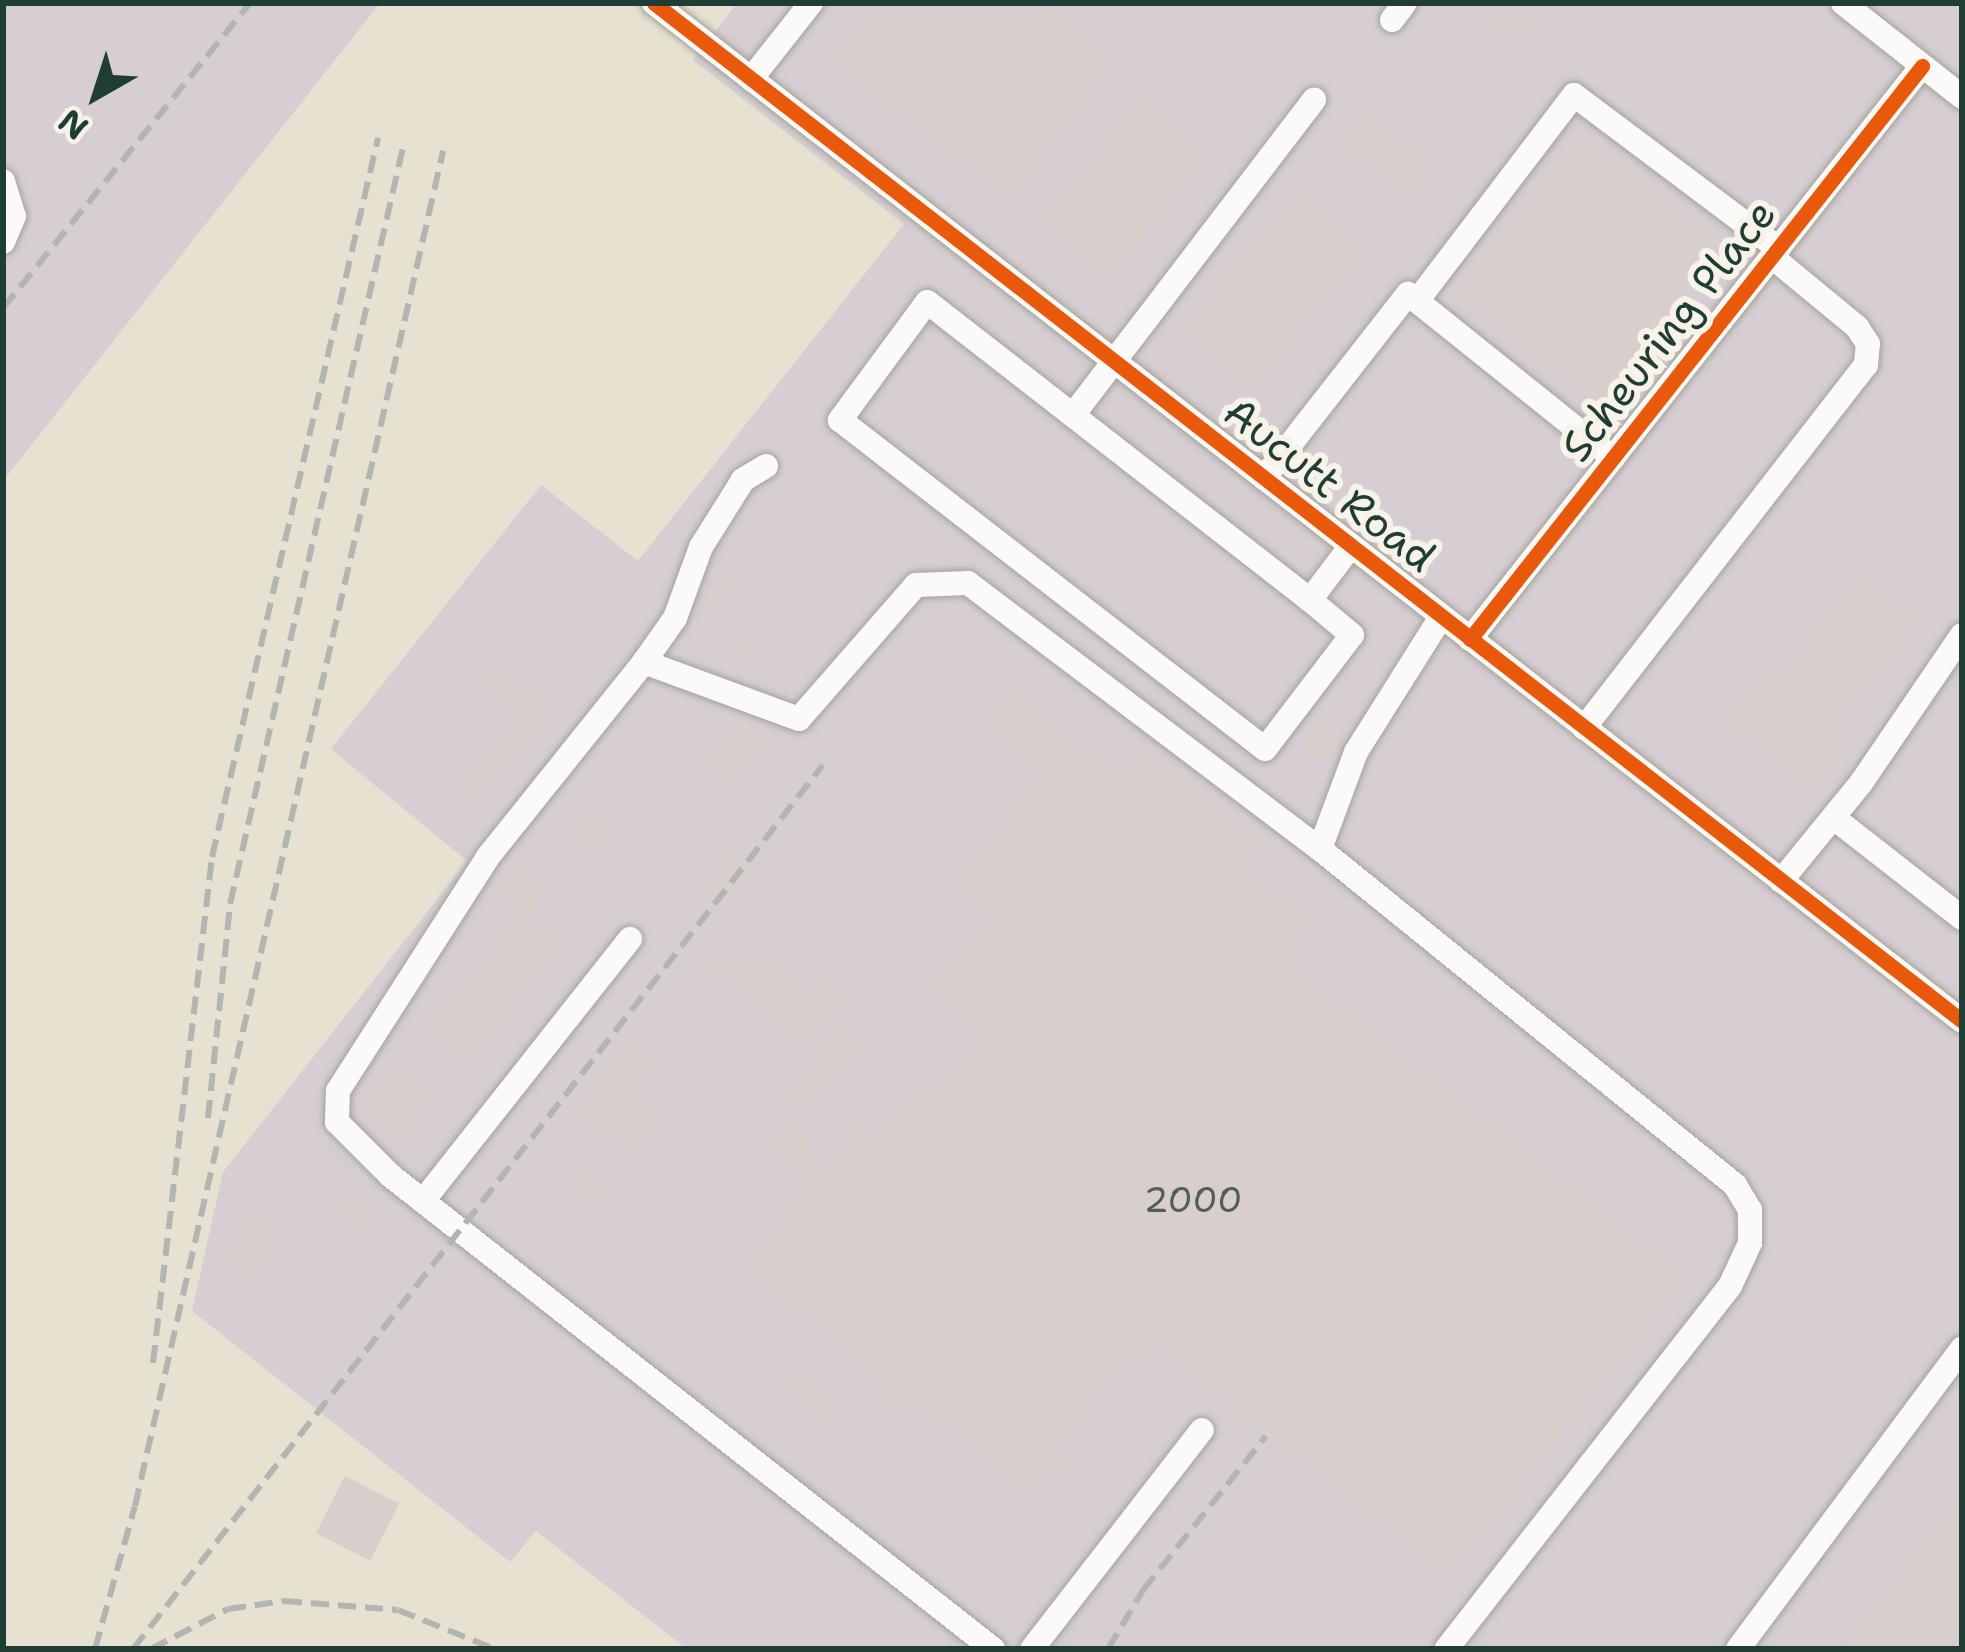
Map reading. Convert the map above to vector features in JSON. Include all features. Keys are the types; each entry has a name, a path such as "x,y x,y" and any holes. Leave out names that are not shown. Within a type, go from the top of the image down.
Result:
{"street":[{"name":"Aucutt Road","path":"654,3 1962,1021"},
{"path":"751,79 811,3"},
{"path":"1843,3 1962,97"},
{"name":"Scheuring Place","path":"1470,639 1922,66"},
{"path":"1417,301 1574,95 1775,253 1857,327 1868,344 1866,365 1584,728"},
{"path":"1073,415 1314,100"},
{"path":"3,181 14,216 3,242"},
{"path":"1264,478 1408,293 1613,458"},
{"path":"927,302 1310,600 1352,635 1265,749 840,420 927,302"},
{"path":"766,466 743,480 701,547 675,618 644,662 488,857 338,1091 337,1122 350,1142 423,1202 992,1649"},
{"path":"1310,600 1352,547"},
{"path":"644,662 799,719 916,586 968,583 1320,849 1736,1185 1750,1210 1750,1243 1730,1286 1446,1649"},
{"path":"1781,881 1834,818 1957,639 1962,614"},
{"path":"1320,849 1355,752 1442,617"},
{"path":"1834,818 1962,919"},
{"path":"423,1202 630,939"},
{"path":"1738,1649 1962,1348"},
{"path":"1032,1649 1202,1430"}],"shaded area":[{"path":"3,3 380,3 3,481"},
{"path":"737,3 1962,3 1962,1649 687,1649 536,1531 510,1562 192,1311 223,1172 467,861 331,749 541,485 638,561 904,224 693,60"}],"building":[{"path":"874,3 1047,3 1119,59 1009,202 829,62"},
{"path":"1466,3 1560,3 1523,49"},
{"path":"1138,95 1213,153 1113,281 1038,223"},
{"path":"1360,106 1437,164 1409,201 1332,143"},
{"path":"1581,130 1724,242 1597,405 1454,293"},
{"path":"1297,186 1371,246 1251,394 1177,334"},
{"path":"724,565 741,578 706,623 694,614"},
{"path":"1858,570 1922,620 1840,725 1855,737 1812,792 1721,722 1764,667 1776,676"},
{"path":"742,628 762,644 740,672 719,656"},
{"path":"497,660 558,708 474,813 451,796 514,715 477,685"},
{"path":"1012,689 1118,772 1140,743 1264,840 1245,865 1317,922 1287,960 1690,1277 1450,1580 1247,1420 1238,1431 1226,1421 1230,1407 1157,1349 1141,1369 1130,1360 1058,1451 1077,1467 1065,1482 1046,1467 1027,1492 913,1402 902,1416 879,1398 889,1387 740,1269 808,1183 760,1143 796,1112 786,1089 814,1055 687,953 737,967 755,945 810,989 815,973 852,990 813,1038 854,1023 864,1045 802,1121 822,1165 860,1117 876,1131 913,1084 932,1098 983,1034 927,990 986,915 949,886 1037,773 981,728"},
{"path":"737,714 769,739 734,785 701,760"},
{"path":"1322,721 1336,727 1342,741 1336,755 1322,761 1308,755 1302,741 1308,727"},
{"path":"592,807 616,827 588,860 564,840"},
{"path":"729,846 757,867 728,905 700,884"},
{"path":"518,859 555,890 533,917 567,943 473,1064 424,1027 520,913 492,890"},
{"path":"630,1037 663,1063 639,1093 664,1115 634,1152 609,1131 602,1141 569,1115"},
{"path":"397,1065 438,1096 399,1146 354,1107 363,1092 372,1099"},
{"path":"587,1164 614,1184 591,1215 564,1194"},
{"path":"346,1189 378,1213 360,1236 329,1212"},
{"path":"256,1210 287,1234 249,1283 218,1259"},
{"path":"794,1370 841,1407 825,1428 777,1391"},
{"path":"345,1476 399,1504 370,1561 316,1533"},
{"path":"1962,1489 1962,1649 1837,1649"}],"railway":[{"path":"3,308 250,3"},
{"path":"153,1363 212,857 378,138"},
{"path":"208,1118 230,904 404,143"},
{"path":"95,1649 135,1506 443,151"},
{"path":"133,1649 823,765"},
{"path":"1108,1649 1143,1590 1266,1436"},
{"path":"151,1649 228,1609 284,1601 398,1610 495,1649"}],"cycle path":[{"path":"654,3 1962,1021"},
{"path":"1470,639 1922,66"}]}
